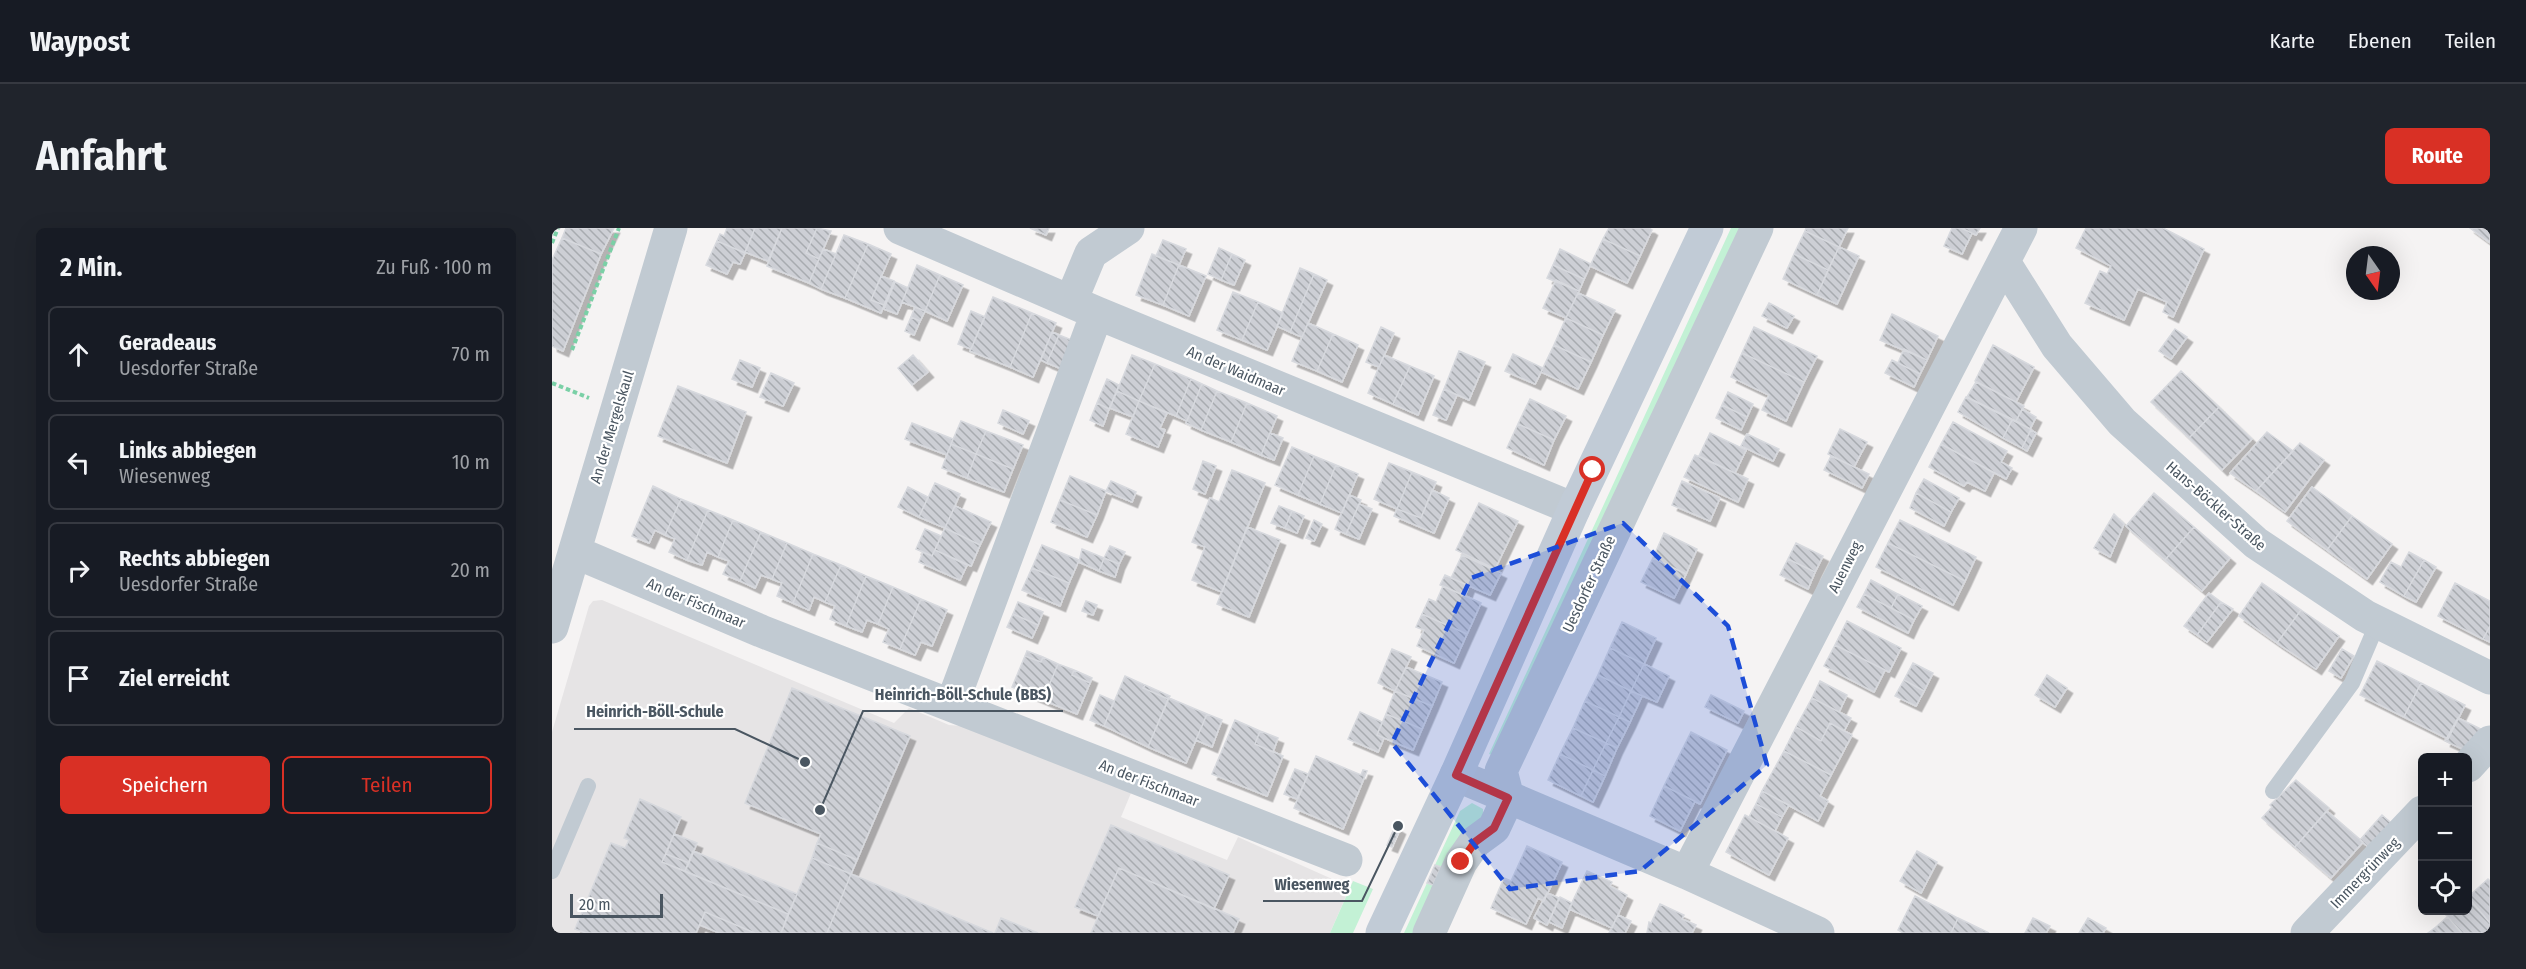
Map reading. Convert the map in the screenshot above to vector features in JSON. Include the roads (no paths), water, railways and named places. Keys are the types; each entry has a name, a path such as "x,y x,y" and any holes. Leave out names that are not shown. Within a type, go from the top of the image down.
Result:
{"street":[{"name":"An der Mergelskaul","path":"552,627 671,228"},
{"name":"An der Waidmaar","path":"900,228 1084,307 1574,509"},
{"path":"952,704 1084,307 1091,253 1128,228"},
{"path":"1382,933 1456,775 1574,509 1707,228"},
{"name":"Uesdorfer Straße","path":"1508,798 1501,771 1757,228"},
{"name":"Auenweg","path":"1687,873 2021,228"},
{"name":"Hans-Böckler-Straße","path":"2004,262 2057,346 2122,422 2256,543 2378,622 2490,678"},
{"name":"An der Fischmaar","path":"575,552 761,631 1346,860"},
{"path":"2472,762 2490,742"},
{"path":"1456,775 1687,873 1818,933"},
{"path":"1429,933 1461,862 1475,842 1494,828 1508,798"},
{"name":"Immergrünweg","path":"2307,933 2418,817"}],"lane":[{"path":"2273,791 2352,683 2378,622"},
{"path":"552,871 588,786"}],"place":[{"name":"Heinrich-Böll-Schule","path":"805,762"},
{"name":"Heinrich-Böll-Schule (BBS)","path":"820,810"},
{"name":"Wiesenweg","path":"1398,826"}]}
